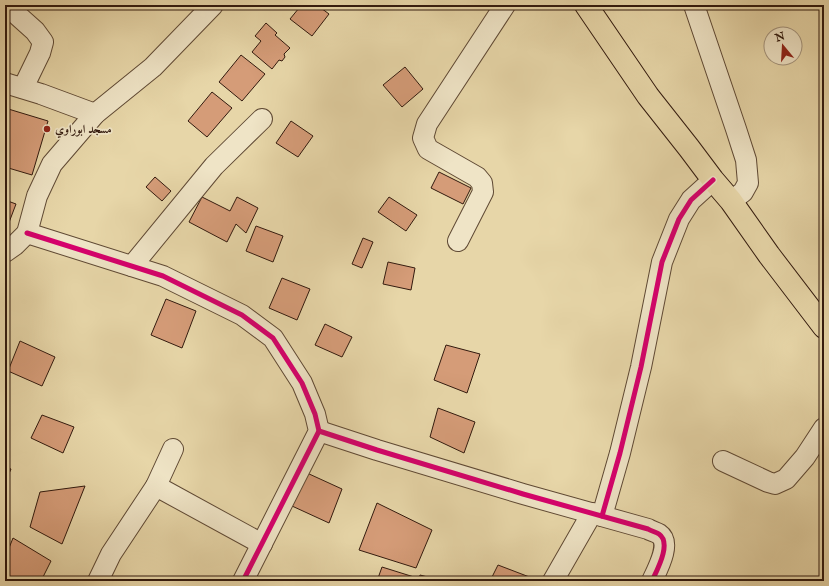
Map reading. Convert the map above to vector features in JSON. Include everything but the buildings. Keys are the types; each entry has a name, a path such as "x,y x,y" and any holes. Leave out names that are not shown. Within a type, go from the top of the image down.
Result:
{"main road":[{"path":"586,5 648,96 731,201 769,255 824,327"}],"street":[{"path":"6,5 35,31 43,42 40,54 14,86 41,94 95,114"},
{"path":"5,252 15,245 27,233 37,196 52,164 95,114 153,67 213,5"},
{"path":"458,241 483,192 482,183 477,177 428,149 423,138 427,124 505,5"},
{"path":"694,5 746,160 748,183 743,192 731,201"},
{"path":"132,266 214,166 262,119"},
{"path":"553,581 597,515 620,453 639,375 662,262 679,219 691,200 713,180"},
{"path":"27,233 163,276 242,315 273,338 302,383 315,414 319,431 243,581"},
{"path":"723,461 775,484 786,479 805,457 824,428"},
{"path":"319,431 500,487 648,529 661,535 664,543 664,552 652,581"},
{"path":"98,581 111,554 156,486 173,449"},
{"path":"156,486 262,544"}],"cycle path":[{"path":"602,516 620,453 641,367 662,262 679,219 691,200 713,180"},
{"path":"27,233 163,276 242,315 273,338 302,383 315,414 319,431 243,581"},
{"path":"319,431 523,494 648,529 659,534 663,538 664,544 660,564 652,581"}],"place":[{"name":"مسجد ابوراوي","path":"47,129"}]}
